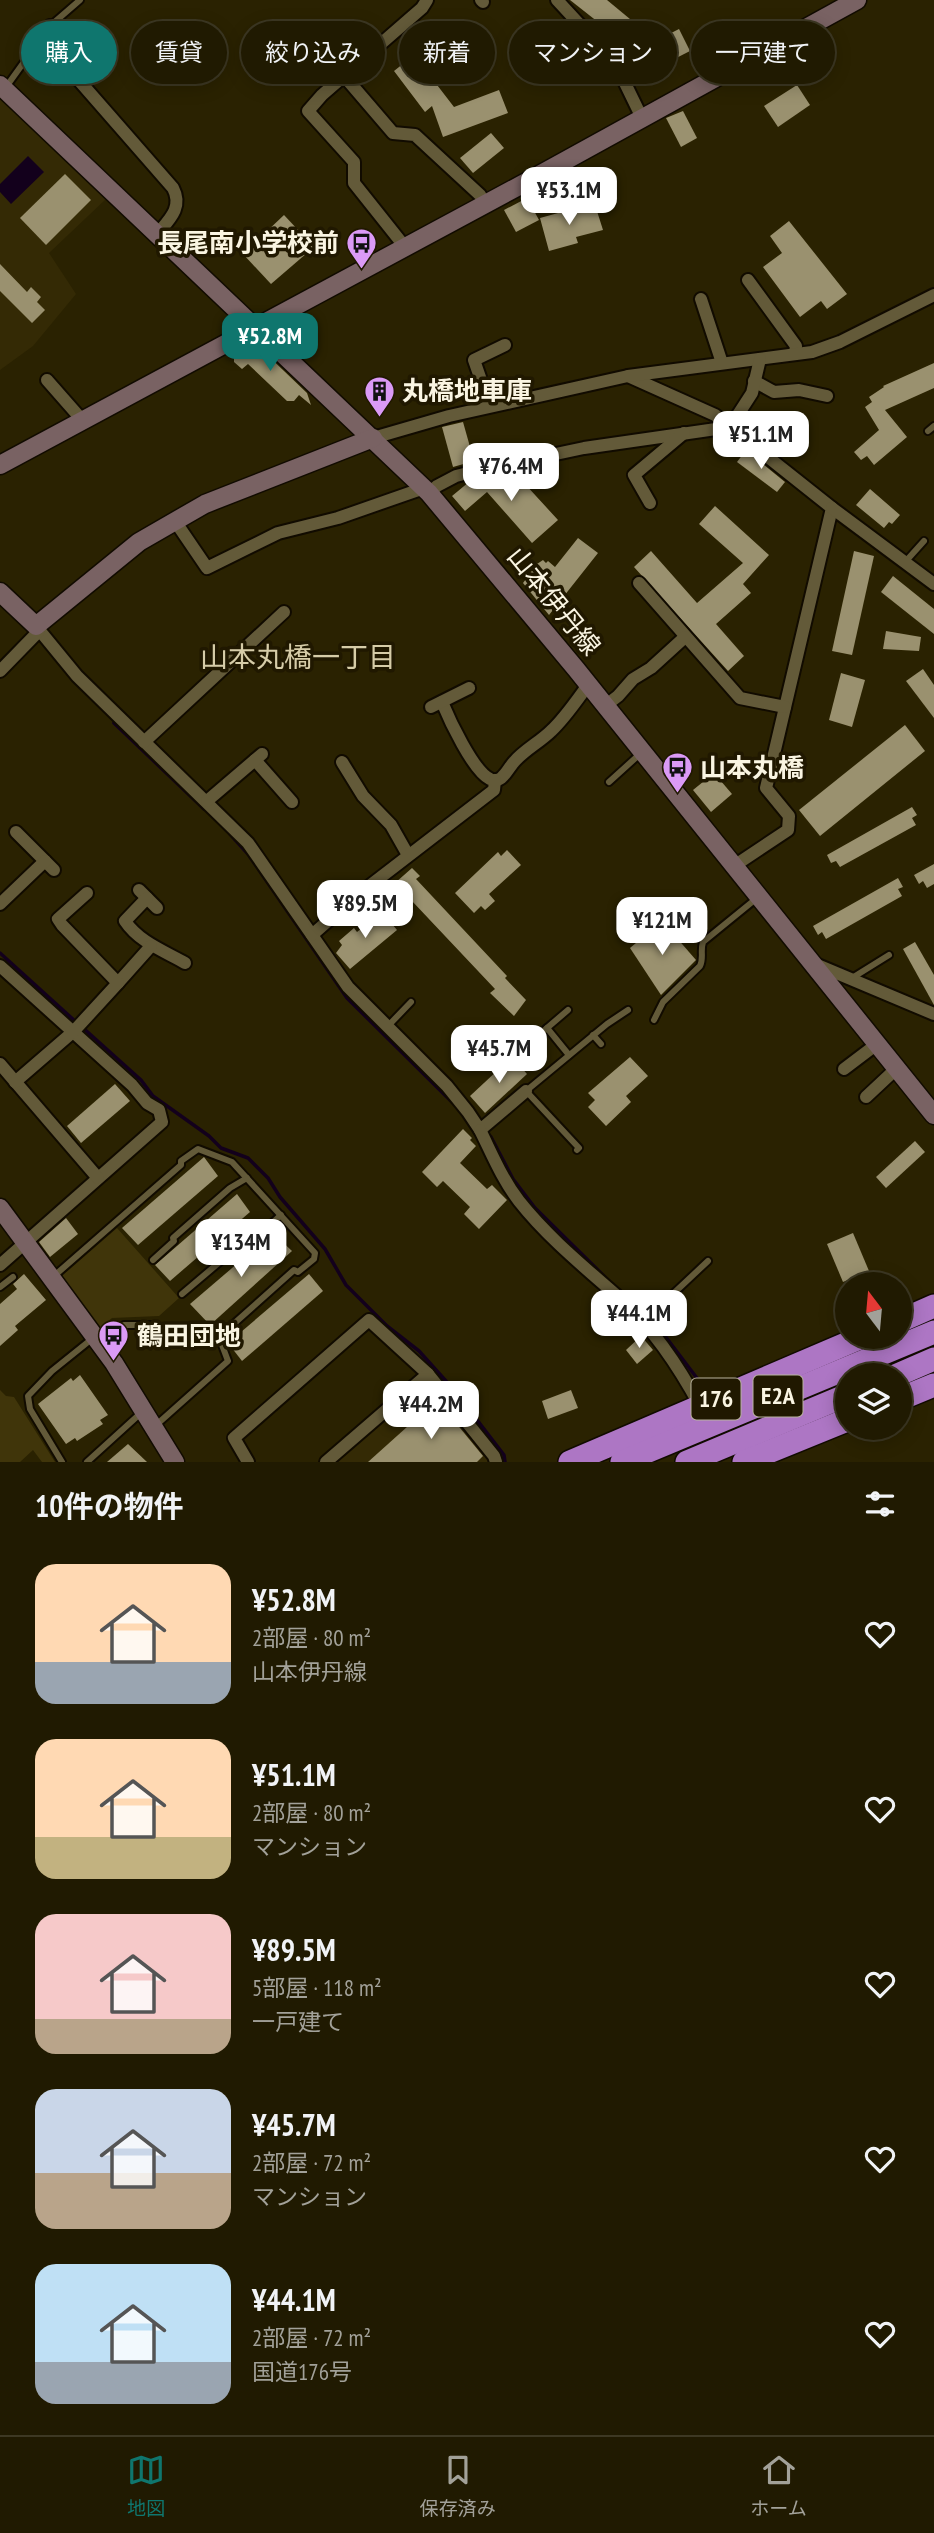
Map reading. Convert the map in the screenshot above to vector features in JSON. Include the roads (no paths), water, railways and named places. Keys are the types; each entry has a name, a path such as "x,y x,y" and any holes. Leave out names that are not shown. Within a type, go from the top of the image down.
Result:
{"highway":[{"path":"912,1316 934,1306"},
{"name":"E2A","path":"622,1462 934,1332"},
{"name":"176","path":"570,1462 835,1348"},
{"path":"912,1369 934,1359"},
{"path":"912,1394 934,1385"},
{"name":"E2A","path":"687,1462 835,1400"},
{"path":"744,1462 835,1424"}],"street":[{"path":"385,39 422,8 427,0"},
{"path":"557,0 582,27 607,46 642,118"},
{"path":"0,465 485,204 856,0"},
{"path":"82,84 178,196 177,207 158,233"},
{"path":"336,84 322,94 308,111 354,162 354,183 405,247"},
{"path":"351,84 393,133 415,135 480,194 485,204"},
{"name":"山本伊丹線","path":"2,87 427,490 589,685 934,1115"},
{"path":"747,280 796,346 796,354"},
{"path":"0,671 37,629 139,542 205,504 239,490 373,438 490,407 628,376 812,352 840,342 934,295"},
{"path":"701,299 722,363"},
{"path":"490,407 474,360 505,345"},
{"path":"175,521 207,568 278,533 338,518 427,490 456,476 584,449 730,427 752,393 760,359"},
{"path":"628,376 715,415 832,508 934,584"},
{"path":"47,380 83,421"},
{"path":"754,381 774,392 799,390 827,397"},
{"path":"650,503 634,475 684,433"},
{"path":"734,866 788,830 789,816 766,788 832,508"},
{"path":"639,583 740,698 785,706"},
{"path":"0,592 37,629 77,676 253,849 348,987 458,1099 480,1130 518,1200 643,1323 670,1354 700,1406"},
{"path":"144,741 284,612"},
{"path":"605,706 633,679 651,668 685,637"},
{"path":"469,688 436,705 480,769 490,779 495,780 508,772 514,762 553,730 589,685"},
{"path":"207,801 259,757 285,800"},
{"path":"342,762 363,796 391,825 408,855"},
{"path":"312,935 355,897 494,790 495,780"},
{"path":"3,896 49,866 16,832"},
{"path":"87,893 55,915 118,983"},
{"path":"157,908 143,894 125,921 151,946 157,946 185,963"},
{"path":"15,1082 74,1031 151,946"},
{"path":"811,962 934,1014"},
{"path":"0,966 132,1085 147,1103 159,1110 162,1122 0,1265"},
{"path":"844,1069 877,1044"},
{"path":"0,1064 98,1178"},
{"path":"866,1097 897,1068"},
{"path":"480,1130 526,1091"},
{"path":"0,1208 97,1341 144,1410 175,1462"},
{"path":"248,1462 234,1438 369,1320 447,1394 496,1462"},
{"path":"326,1462 428,1374"}],"lane":[{"path":"56,21 80,0"},
{"path":"2,87 21,63"},
{"path":"906,561 924,541"},
{"path":"609,782 641,752"},
{"path":"654,1020 663,1002 700,966 703,961 703,942 759,896"},
{"path":"849,979 889,955"},
{"path":"387,1027 411,1002"},
{"path":"533,1040 568,1010"},
{"path":"577,1150 579,1148 526,1091 593,1035 628,1010"},
{"path":"547,1028 569,1055"},
{"path":"593,1035 601,1045"},
{"path":"52,1278 181,1165 180,1161 198,1149 232,1161 315,1253 314,1259 299,1272 294,1270 219,1337 228,1361 154,1427"},
{"path":"153,1260 174,1241 173,1238 230,1188 247,1178"},
{"path":"182,1294 254,1233 268,1227 281,1215"},
{"path":"692,1261 699,1269"},
{"path":"643,1323 708,1261"},
{"path":"0,1287 13,1277"},
{"path":"62,1462 30,1409 28,1396 52,1371 124,1325 150,1325"},
{"path":"88,1462 144,1410"}],"waterway":[{"path":"114,723 204,809"},
{"path":"230,834 248,854 347,998 454,1104"},
{"path":"0,953 76,1022"},
{"path":"82,1027 141,1080 153,1096 209,1136 221,1148 248,1158 268,1178 280,1197 325,1249 346,1285 387,1326 419,1351 454,1390 504,1455 505,1462"},
{"path":"486,1132 513,1179 535,1208 609,1281"},
{"path":"652,1324 665,1336 709,1394"}],"place":[{"name":"長尾南小学校前","path":"362,270"},
{"name":"丸橋地車庫","path":"379,418"},
{"name":"山本丸橋","path":"677,795"},
{"name":"鶴田団地","path":"114,1363"}],"district":[{"name":"山本丸橋一丁目","path":"298,657"}]}
